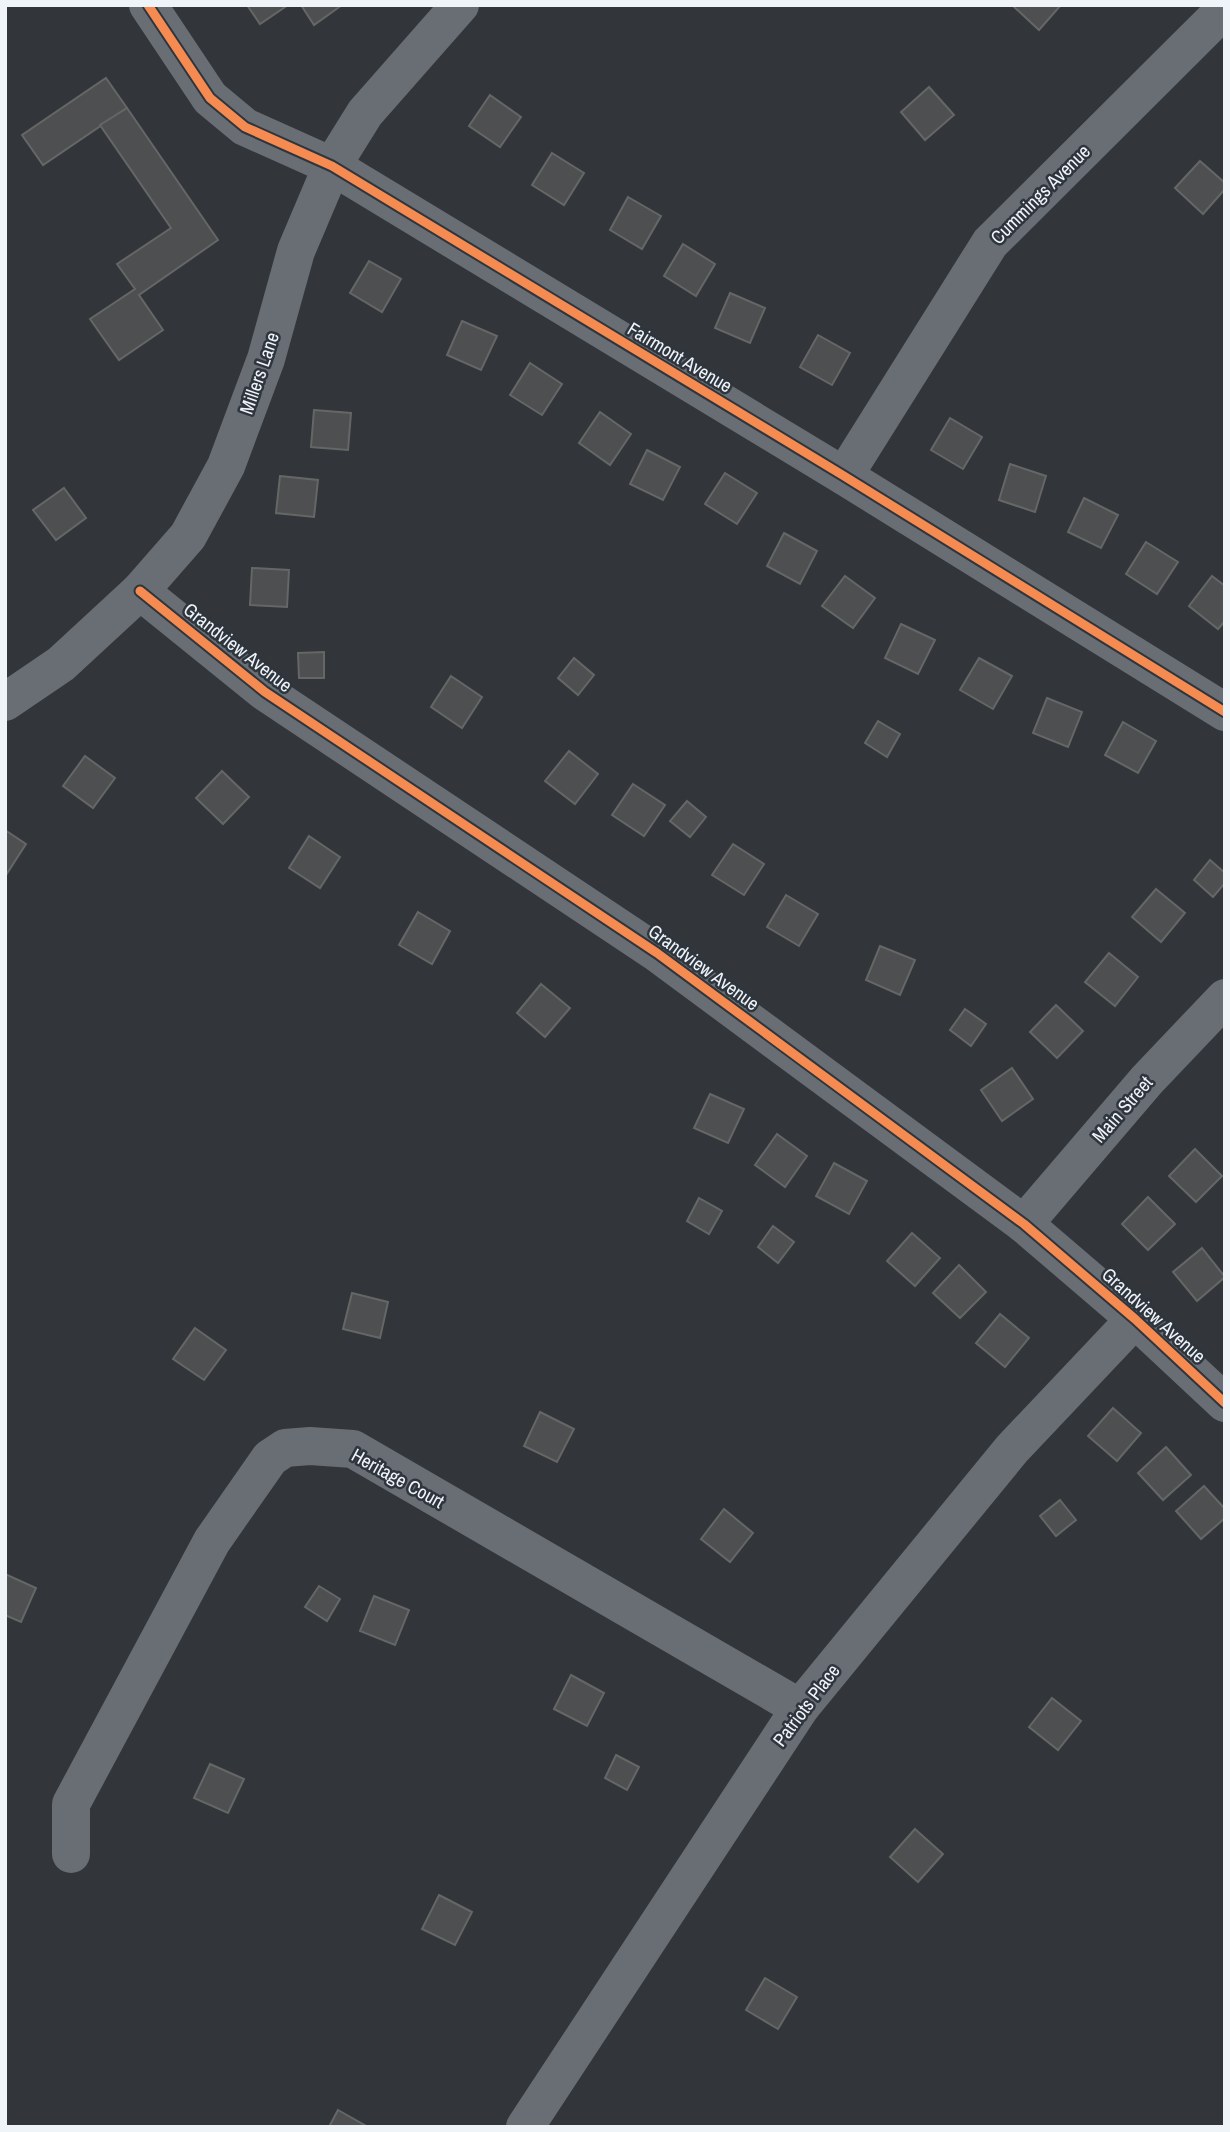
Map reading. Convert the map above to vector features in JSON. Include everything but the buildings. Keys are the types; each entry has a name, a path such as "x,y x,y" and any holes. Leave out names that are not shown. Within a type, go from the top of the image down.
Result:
{"street":[{"name":"Fairmont Avenue","path":"148,5 209,98 245,127 332,166 1225,712"},
{"name":"Millers Lane","path":"5,702 61,664 140,591 188,536 226,466 266,359 296,251 332,166 365,113 460,5"},
{"name":"Cummings Avenue","path":"844,477 989,243 1225,9"},
{"name":"Grandview Avenue","path":"140,591 265,692 657,953 1024,1224 1135,1320 1225,1403"},
{"name":"Main Street","path":"1024,1224 1147,1080 1225,998"},
{"name":"Patriots Place","path":"525,2127 800,1708 1012,1450 1135,1320"},
{"name":"Heritage Court","path":"71,1854 71,1804 212,1541 270,1458 285,1448 310,1446 353,1450 800,1708"}],"cycle path":[{"path":"148,5 210,98 245,127 332,166 844,476 1225,712"},
{"path":"140,591 265,692 657,953 1024,1224 1135,1319 1225,1403"}]}
